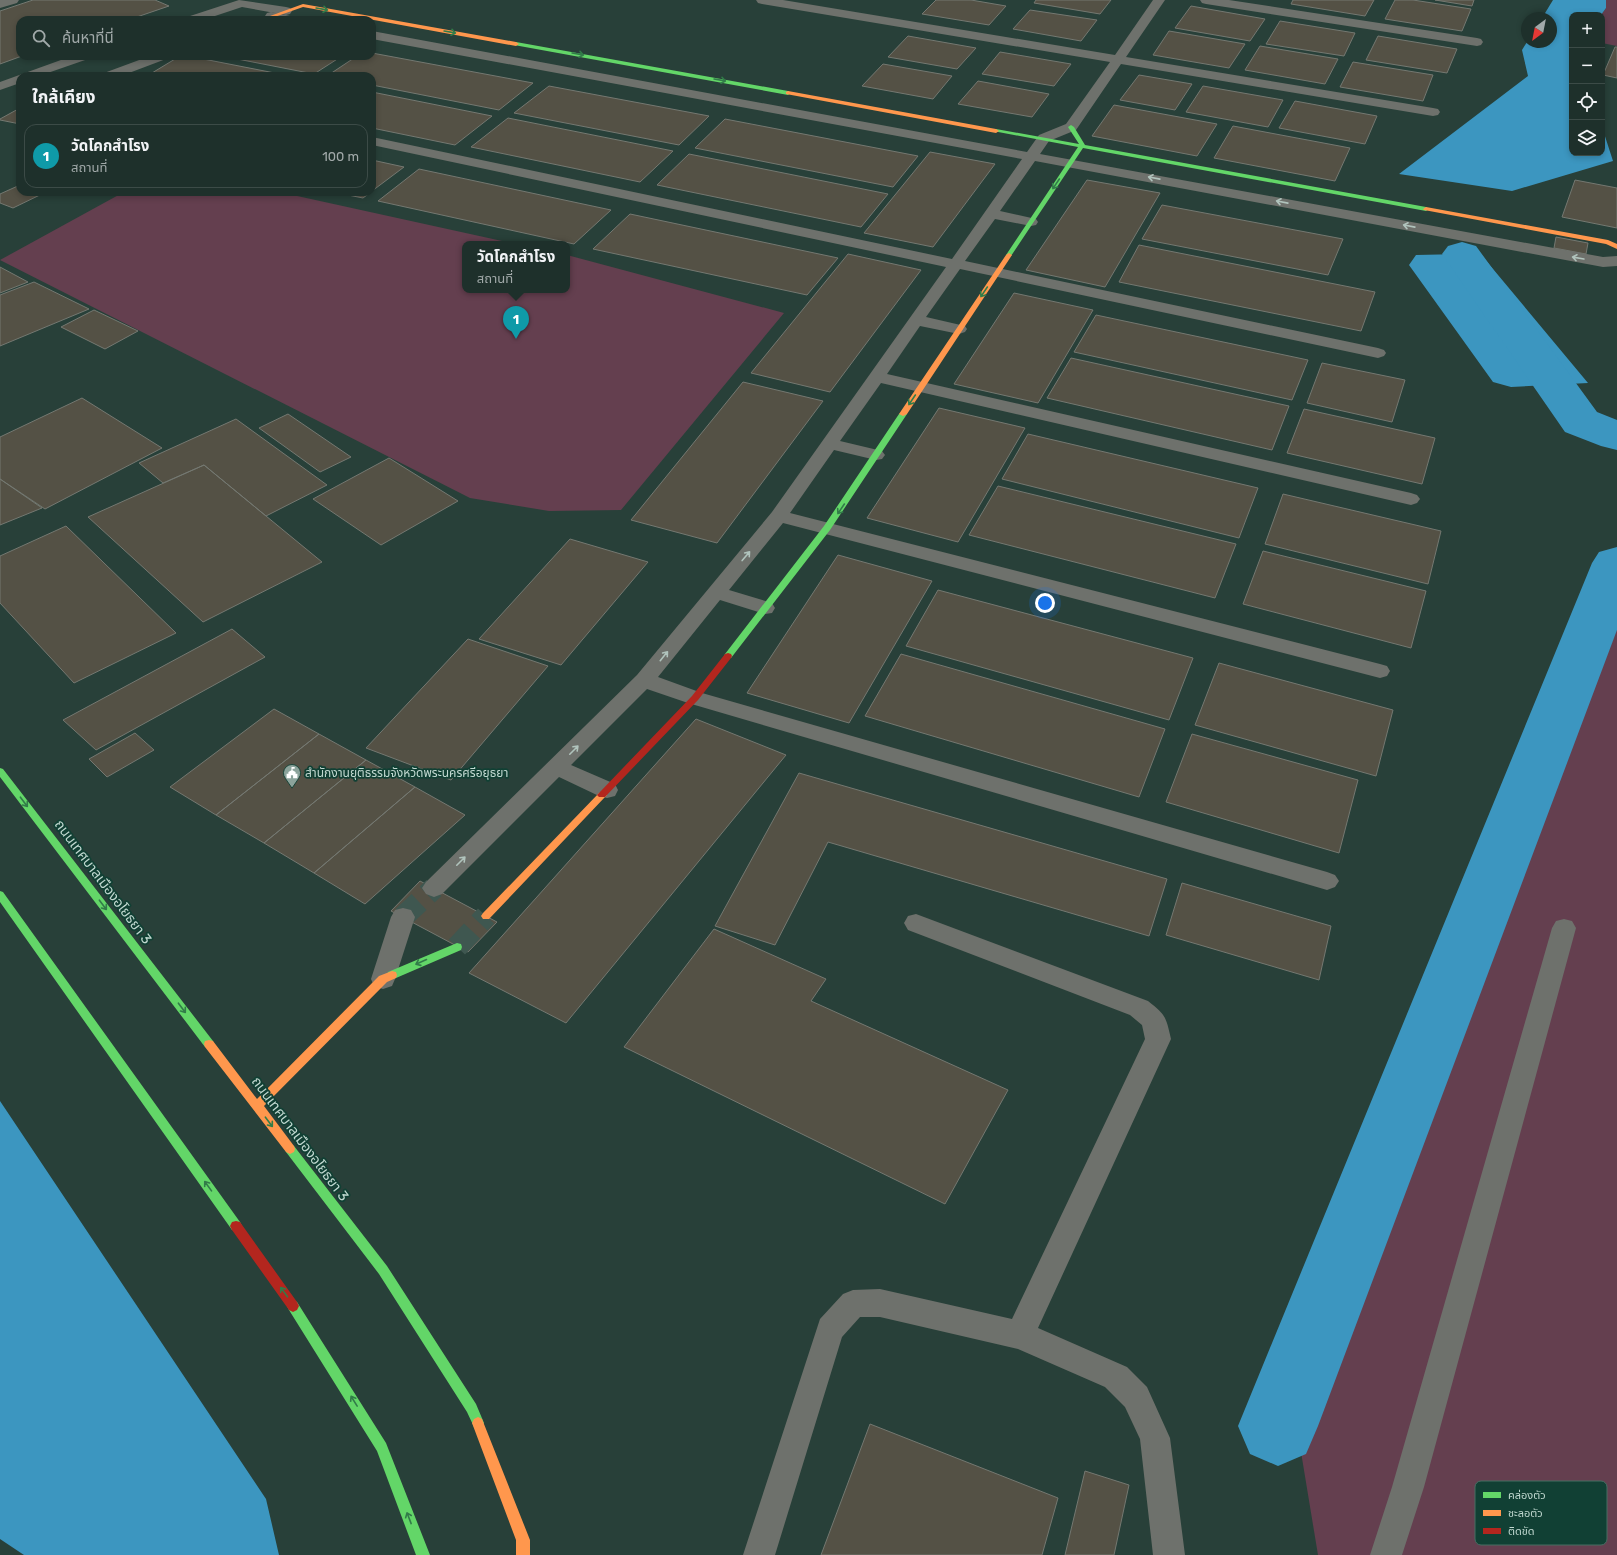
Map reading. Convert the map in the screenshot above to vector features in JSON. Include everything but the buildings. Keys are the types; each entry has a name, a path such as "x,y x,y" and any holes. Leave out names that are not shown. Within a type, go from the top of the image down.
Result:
{"street":[{"path":"0,4 13,0"},
{"path":"762,0 1433,112"},
{"path":"434,888 644,680 779,516 1044,138 1071,127 1159,0"},
{"path":"1206,0 1478,42"},
{"path":"203,16 241,3 289,15 303,5 364,16"},
{"path":"376,18 1535,228 1608,242 1617,247"},
{"path":"406,41 426,27"},
{"path":"376,36 1171,181 1531,249 1603,262 1617,261"},
{"path":"493,57 512,43"},
{"path":"586,74 604,59"},
{"path":"38,72 73,60"},
{"path":"119,72 151,60"},
{"path":"676,90 692,75"},
{"path":"0,86 16,80"},
{"path":"767,107 783,91"},
{"path":"868,126 882,109"},
{"path":"1071,127 1082,145"},
{"path":"376,142 1378,353"},
{"path":"486,916 695,698 827,528 1082,145"},
{"path":"1171,181 1182,164"},
{"path":"1252,196 1261,178"},
{"path":"1334,212 1342,193"},
{"path":"1436,231 1442,211"},
{"path":"991,214 1031,222"},
{"path":"1531,249 1535,228"},
{"path":"916,320 959,329"},
{"path":"876,377 1411,499"},
{"path":"829,444 876,455"},
{"path":"779,516 1380,671"},
{"path":"716,592 765,608"},
{"path":"644,680 695,698 1327,881"},
{"path":"556,767 606,790"},
{"name":"ถนนเทศบาลเมืองอโยธยา 3","path":"0,771 383,1270 472,1408 523,1540 522,1555"},
{"path":"0,895 304,1320 382,1447 423,1555"},
{"path":"384,979 403,917"},
{"path":"916,923 1139,1008 1154,1020 1158,1039 1020,1335"},
{"path":"1386,1555 1410,1480 1564,928"},
{"path":"257,1106 384,979 457,946"},
{"path":"759,1555 830,1330 853,1304 880,1303 1020,1335 1116,1377 1136,1397 1155,1438 1169,1555"}],"shaded area":[{"path":"1606,0 1617,0 1617,46 1605,44 1605,12 1603,12 1606,8"},
{"path":"117,196 297,196 502,241 462,241 462,293 570,293 570,256 784,313 621,510 549,511 470,498 0,260"},
{"path":"1617,629 1617,1555 1318,1555 1301,1452"}],"water":[{"path":"1553,0 1606,0 1606,8 1603,12 1569,12 1569,156 1605,156 1605,136 1613,161 1512,191 1399,174 1528,76 1522,50 1523,48 1557,48 1557,12 1546,12"},
{"path":"1462,254 1483,257 1588,383 1511,387 1493,382 1409,265 1416,255"},
{"path":"0,1101 266,1499 279,1555 24,1555 0,1539"}],"waterway":[{"path":"1462,254 1581,422 1617,436"},
{"path":"1278,1426 1617,563"}],"tunnel":[{"path":"403,917 434,888"},
{"path":"457,947 486,916"}],"traffic: fast":[{"path":"516,44 788,93"},
{"path":"1009,255 1082,145 1071,127"},
{"path":"996,131 1426,209"},
{"path":"728,656 827,528 903,414"},
{"path":"0,771 209,1044"},
{"path":"0,895 236,1226"},
{"path":"392,975 457,947"},
{"path":"290,1149 383,1270 472,1408 478,1423"},
{"path":"293,1306 382,1447 423,1555"}],"traffic: slow":[{"path":"272,16 303,5 363,16"},
{"path":"376,18 516,44"},
{"path":"788,93 996,131"},
{"path":"1426,209 1608,242 1617,247"},
{"path":"903,414 1009,255"},
{"path":"486,916 602,795"},
{"path":"257,1106 383,979 392,975"},
{"path":"209,1044 290,1149"},
{"path":"478,1423 523,1540 523,1555"}],"traffic: jam":[{"path":"602,795 695,698 728,656"},
{"path":"236,1226 293,1306"}],"place":[{"name":"วัดโคกสำโรง","path":"516,339"},
{"name":"สำนักงานยุติธรรมจังหวัดพระนครศรีอยุธยา","path":"292,788"}]}
